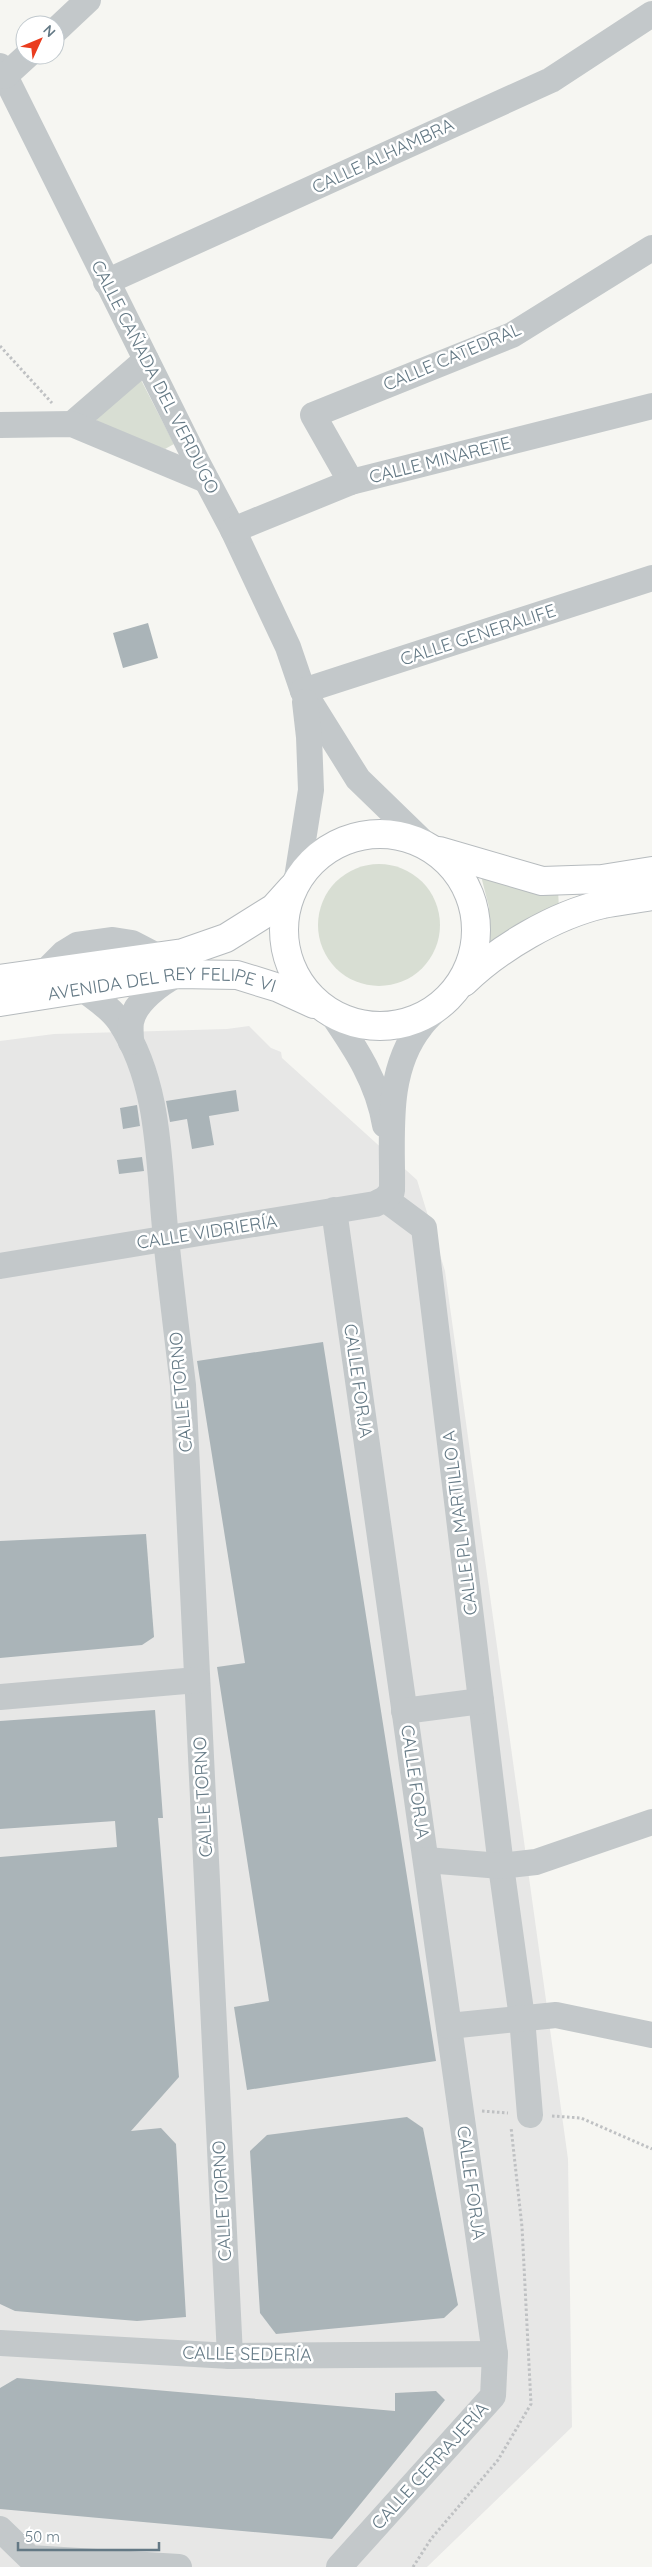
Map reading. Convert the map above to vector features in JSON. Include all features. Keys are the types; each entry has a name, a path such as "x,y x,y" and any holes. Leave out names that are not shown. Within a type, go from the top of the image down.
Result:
{"main road":[{"name":"AVENIDA DEL REY FELIPE VI","path":"0,979 182,953 226,938 274,908 316,856 341,841 369,833 398,835 429,847"},
{"path":"429,847 542,880 602,879 652,871"},
{"path":"429,847 456,870 471,899 477,930 471,962 448,998"},
{"path":"295,883 285,909 283,930 286,952 293,972 305,991 326,1010"},
{"path":"448,998 481,966 506,948 547,927 602,905 652,896"},
{"name":"AVENIDA DEL REY FELIPE VI","path":"0,1002 178,974 237,975 279,988 353,1023 376,1027 398,1025 420,1018 448,998"}],"street":[{"path":"65,21 88,0"},
{"name":"CALLE ALHAMBRA","path":"106,282 551,80 652,14"},
{"path":"2,71 15,63"},
{"name":"CALLE CAÑADA DEL VERDUGO","path":"2,71 106,282 233,530 288,646 303,691"},
{"name":"CALLE CATEDRAL","path":"351,482 313,415 512,335 652,248"},
{"path":"72,424 146,360"},
{"name":"CALLE MINARETE","path":"233,530 351,482 652,406"},
{"path":"0,426 72,424 206,480"},
{"name":"CALLE GENERALIFE","path":"303,691 652,578"},
{"path":"303,691 358,779 429,847"},
{"path":"295,883 311,790 309,737 303,691"},
{"path":"131,1042 131,1020 142,1002 160,983 178,974"},
{"path":"83,989 105,1006 119,1021 131,1042"},
{"path":"385,1199 392,1191 393,1110 397,1075 417,1032 448,998"},
{"path":"326,1010 371,1074 382,1109 392,1173"},
{"name":"CALLE TORNO","path":"131,1042 155,1115 166,1239 183,1385 230,2356"},
{"name":"CALLE VIDRIERÍA","path":"0,1266 375,1204 385,1199"},
{"name":"CALLE PL MARTILLO A","path":"385,1199 424,1228 501,1866 522,2018 530,2115"},
{"name":"CALLE FORJA","path":"334,1210 495,2354"},
{"path":"0,1697 197,1680"},
{"path":"404,1711 481,1701"},
{"path":"426,1860 501,1866 536,1862 652,1822"},
{"path":"449,2026 556,2015 652,2035"},
{"name":"CALLE SEDERÍA","path":"0,2343 230,2356 495,2354"},
{"name":"CALLE CERRAJERÍA","path":"339,2567 493,2396 495,2354"},
{"path":"0,2530 30,2558 179,2567"}],"path":[{"path":"0,346 72,424"},
{"path":"461,2110 581,2118 652,2149"}],"shaded area":[{"path":"141,380 174,444 165,449 98,426 96,416"},
{"path":"379,864 403,868 422,882 436,901 440,925 436,949 422,968 403,982 379,986 355,982 336,968 322,949 318,925 322,901 336,882 355,868"},
{"path":"481,876 558,890 559,909 489,945 489,907"},
{"path":"249,1026 271,1048 281,1052 282,1058 417,1180 445,1271 568,2159 572,2427 427,2567 0,2567 0,1041 54,1034 227,1029"}],"building":[{"path":"148,623 158,658 123,668 113,633"},
{"path":"236,1090 239,1111 209,1116 214,1145 192,1149 187,1119 170,1122 166,1101"},
{"path":"137,1105 140,1126 123,1129 120,1108"},
{"path":"142,1157 144,1171 119,1174 117,1160"},
{"path":"323,1342 436,2061 247,2090 234,2007 269,2001 217,1667 245,1663 197,1361"},
{"path":"146,1534 154,1637 142,1645 0,1658 0,1541"},
{"path":"155,1710 163,1818 158,1818 179,2077 131,2131 161,2128 176,2144 186,2317 137,2321 15,2311 0,2304 0,1857 117,1847 115,1821 0,1829 0,1721"},
{"path":"407,2117 423,2128 458,2305 444,2318 276,2334 260,2313 250,2151 267,2135"},
{"path":"17,2378 395,2411 395,2393 436,2391 445,2400 332,2539 0,2509 0,2388"}]}
